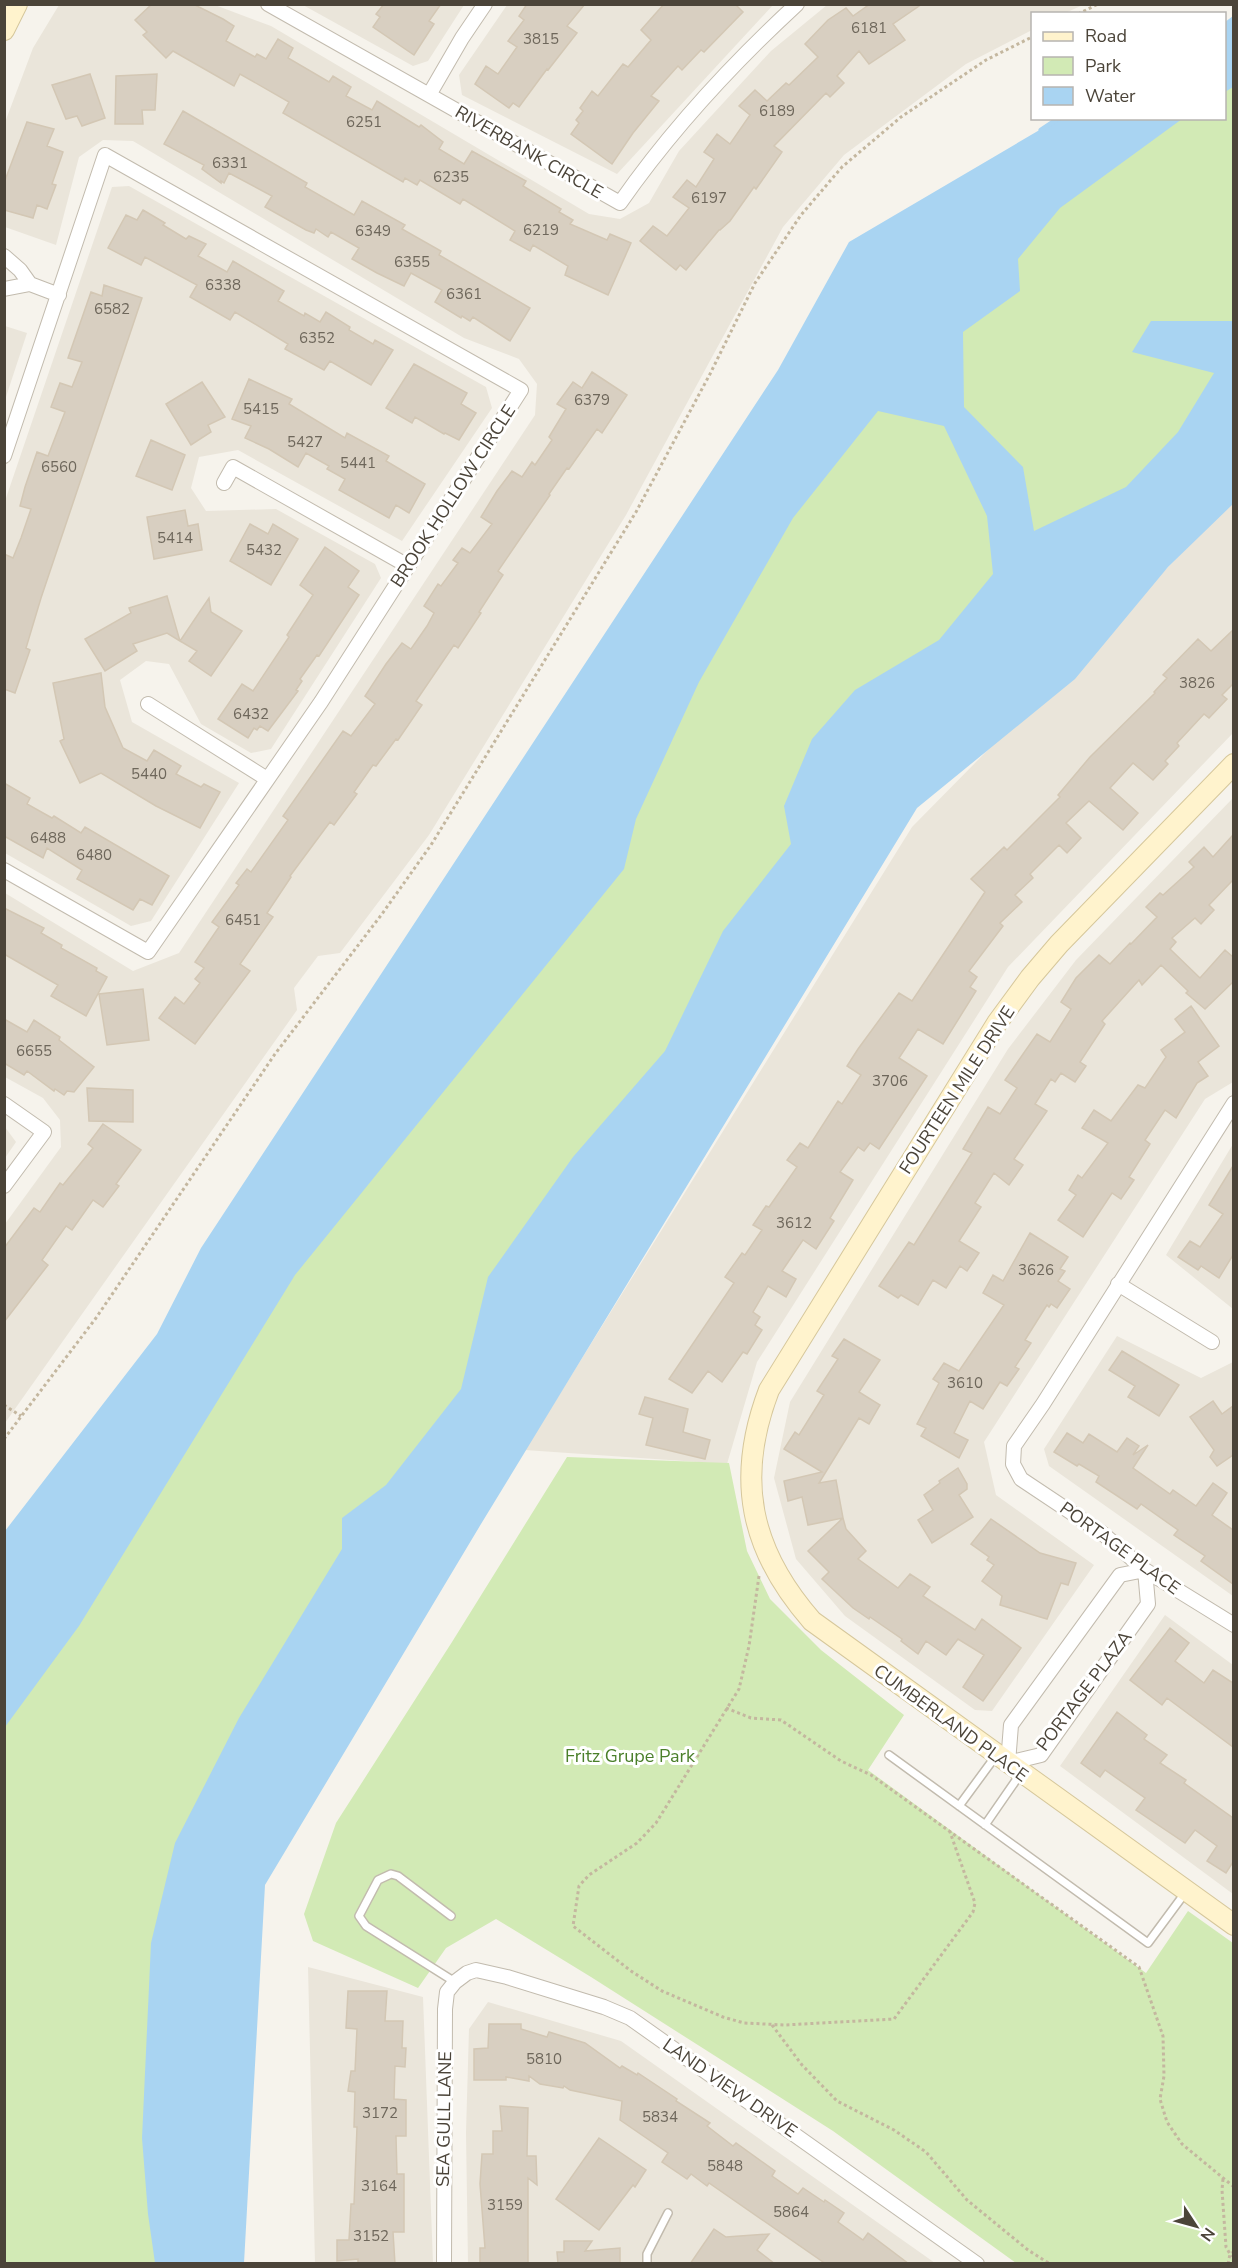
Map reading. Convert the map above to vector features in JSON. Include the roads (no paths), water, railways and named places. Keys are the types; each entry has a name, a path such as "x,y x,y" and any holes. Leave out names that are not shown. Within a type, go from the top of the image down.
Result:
{"street":[{"path":"4,30 17,4"},
{"name":"RIVERBANK CIRCLE","path":"268,4 620,203 672,134 714,84 760,37 797,4"},
{"path":"429,95 485,4"},
{"name":"BROOK HOLLOW CIRCLE","path":"4,456 105,155 521,390 321,702 148,952 4,870"},
{"path":"4,256 20,270 30,284"},
{"path":"4,289 30,284 58,295"},
{"path":"224,483 233,467 408,566"},
{"path":"148,704 267,779"},
{"name":"FOURTEEN MILE DRIVE","path":"751,1463 760,1415 769,1390 998,1023 1030,978 1059,944 1233,764"},
{"path":"1212,1342 1118,1284 1233,1103"},
{"path":"4,1104 44,1132 4,1186"},
{"name":"PORTAGE PLACE","path":"1118,1284 1043,1404 1019,1437 1013,1452 1013,1464 1021,1479 1102,1533 1145,1570 1233,1625"},
{"name":"CUMBERLAND PLACE","path":"751,1463 755,1516 766,1552 792,1598 822,1630 1233,1925"},
{"name":"PORTAGE PLAZA","path":"1145,1570 1148,1604 1041,1755 1008,1763 1011,1725 1120,1575 1145,1570"},
{"name":"LAND VIEW DRIVE","path":"457,1981 476,1970 490,1972 604,2007 630,2018 977,2264"},
{"name":"SEA GULL LANE","path":"444,2264 445,2009 447,1992 457,1981"}],"lane":[{"path":"888,1755 1148,1943 1186,1891"},
{"path":"959,1806 1008,1763"},
{"path":"985,1825 1008,1763"},
{"path":"451,1916 398,1876 391,1874 378,1880 359,1916 366,1926 457,1981"},
{"path":"647,2264 646,2254 668,2213"}],"water":[{"path":"1233,16 1233,87 1226,91 1226,21"},
{"path":"1057,120 1181,120 1060,208 1018,259 1020,291 963,332 964,407 1023,467 1034,531 1126,487 1178,432 1214,373 1132,352 1151,321 1233,321 1233,504 1168,567 1075,679 917,808 481,1524 265,1885 244,2263 155,2263 148,2214 142,2138 151,1943 175,1843 239,1718 342,1549 342,1518 386,1485 461,1389 488,1277 573,1157 665,1051 723,931 791,844 784,806 812,739 855,690 939,640 993,574 987,516 944,426 878,411 793,518 699,682 636,819 624,869 295,1275 79,1626 5,1727 5,1531 157,1334 201,1248 778,370 849,242"}],"waterway":[{"path":"1041,130 1056,120"}],"park label":[{"name":"Fritz Grupe Park","path":"630,1756"}]}
